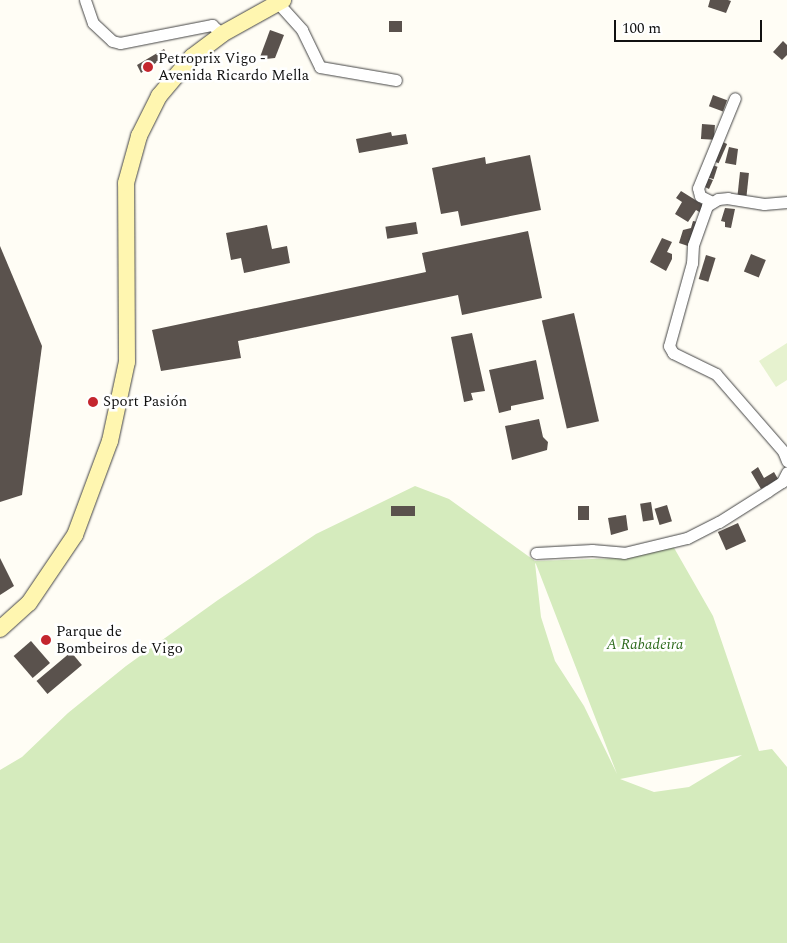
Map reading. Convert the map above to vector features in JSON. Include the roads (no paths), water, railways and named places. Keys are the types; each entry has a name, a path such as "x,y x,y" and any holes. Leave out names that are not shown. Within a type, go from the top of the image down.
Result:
{"main road":[{"path":"0,629 29,603 63,552 112,434 126,296 126,183 139,136 159,96 174,75 222,34 280,2"},
{"path":"88,491 120,370"}],"street":[{"path":"85,0 93,23 112,41 120,44 212,25 222,34"},
{"path":"280,2 302,30 320,67 396,80"},
{"path":"712,202 700,196 698,188 735,98"},
{"path":"787,202 764,204 728,198 712,202 707,206 692,245 692,264 670,350 716,374 783,451 787,461"},
{"path":"536,553 592,550 624,553 687,538 720,522 782,482 787,472"}],"place":[{"name":"Petroprix Vigo - Avenida Ricardo Mella","path":"148,67"},
{"name":"Sport Pasión","path":"93,402"},
{"name":"Parque de Bombeiros de Vigo","path":"46,640"}],"park label":[{"name":"A Rabadeira","path":"645,645"}]}
